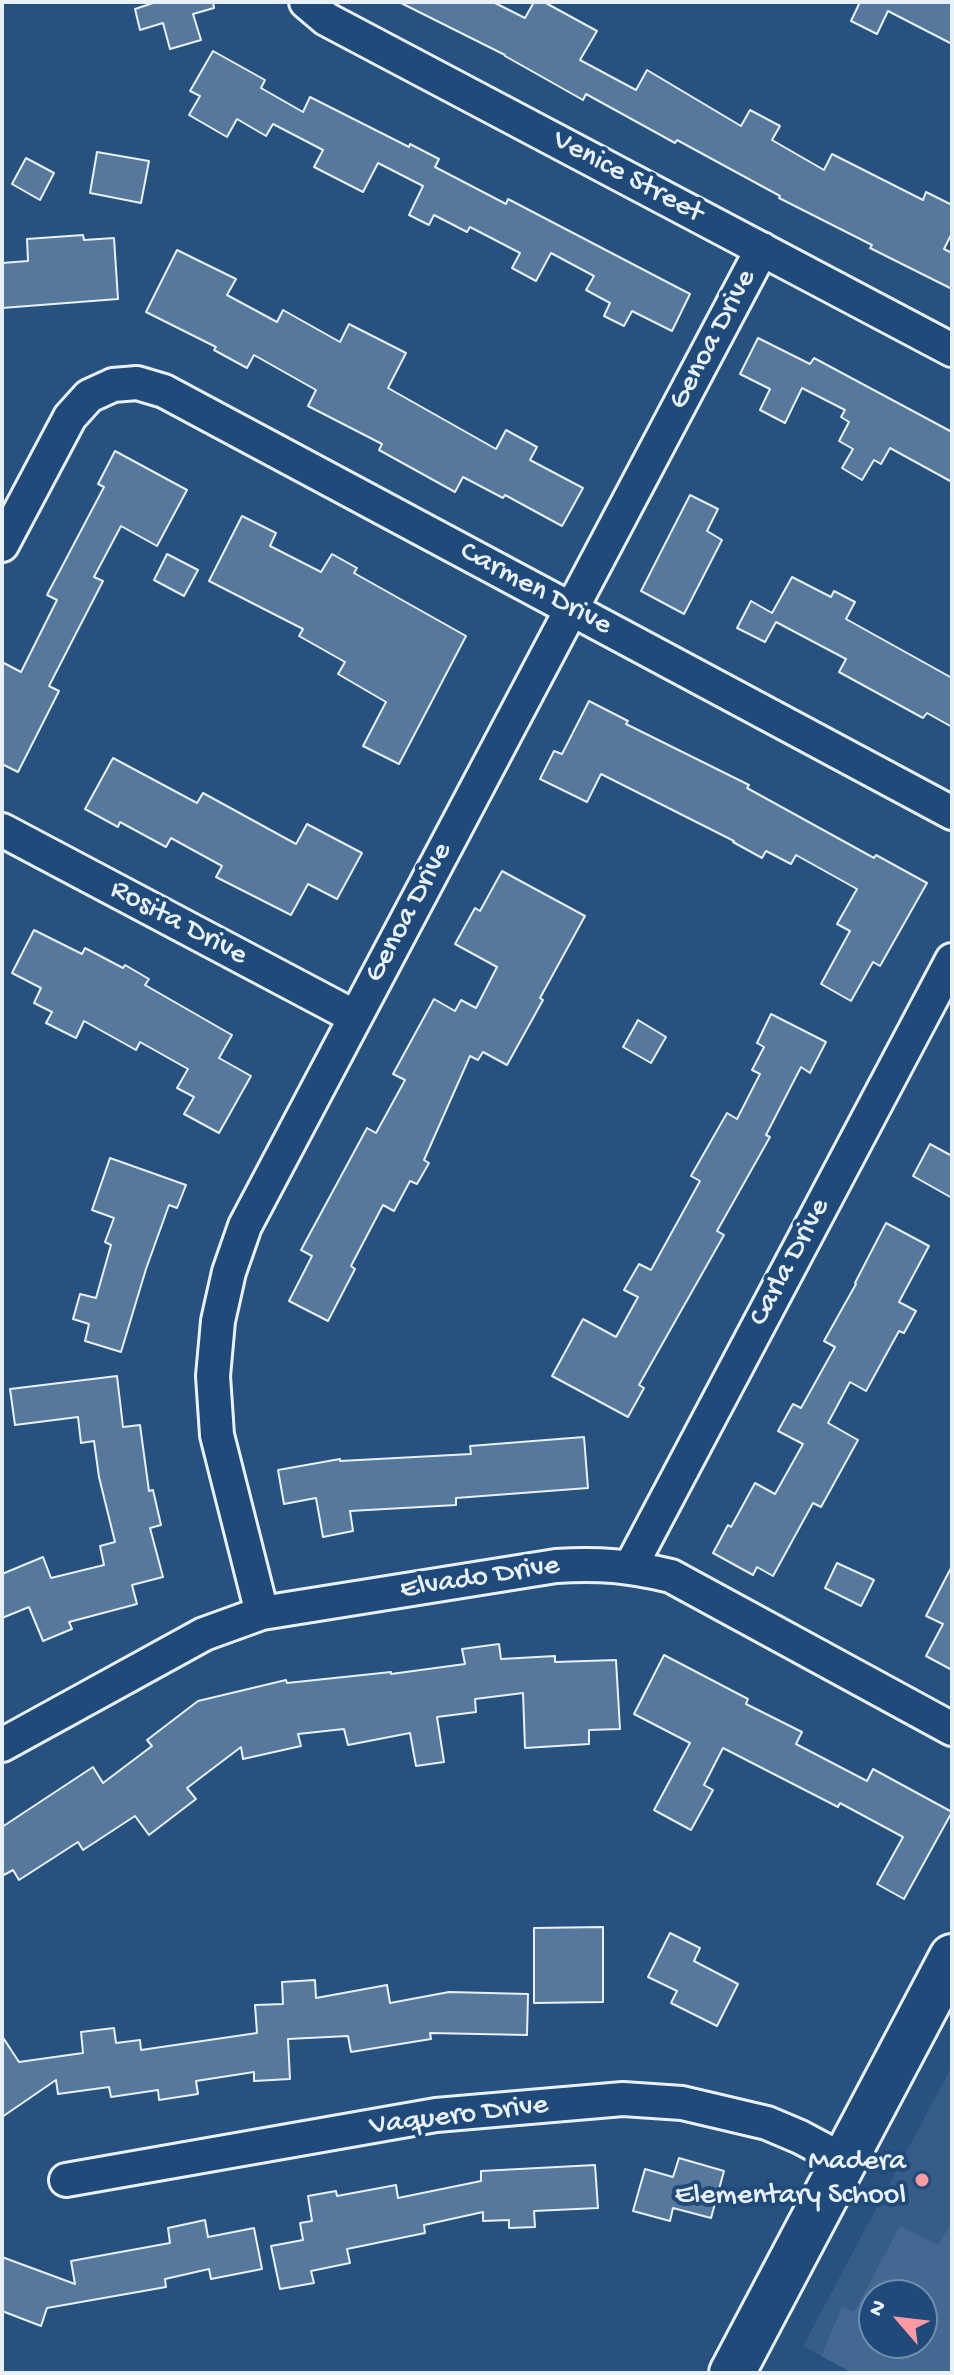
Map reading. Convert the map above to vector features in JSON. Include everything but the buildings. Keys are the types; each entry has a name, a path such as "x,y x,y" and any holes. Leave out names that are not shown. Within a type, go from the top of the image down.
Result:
{"main road":[{"path":"732,2373 952,1957"}],"street":[{"name":"Venice Street","path":"306,2 326,19 952,350"},
{"name":"Genoa Drive","path":"262,1613 217,1435 213,1376 218,1321 229,1272 245,1226 762,249"},
{"name":"Carmen Drive","path":"2,545 70,417 89,396 113,385 137,383 164,391 952,813"},
{"name":"Rosita Drive","path":"2,830 355,1017"},
{"name":"Carla Drive","path":"631,1566 952,960"},
{"name":"Elvado Drive","path":"4,1737 204,1634 262,1613 556,1566 594,1563 631,1566 671,1576 952,1729"},
{"name":"Vaquero Drive","path":"66,2180 436,2115 623,2099 682,2103 767,2123 845,2161"}],"shaded area":[{"name":"Madera Elementary School","path":"952,2066 952,2373 853,2373 803,2346"},
{"path":"952,2222 952,2373 853,2373 821,2356 842,2307 854,2312 858,2305 858,2359 938,2359 938,2279 872,2279 900,2226 938,2245"}],"place":[{"name":"Madera Elementary School","path":"922,2180"}]}
